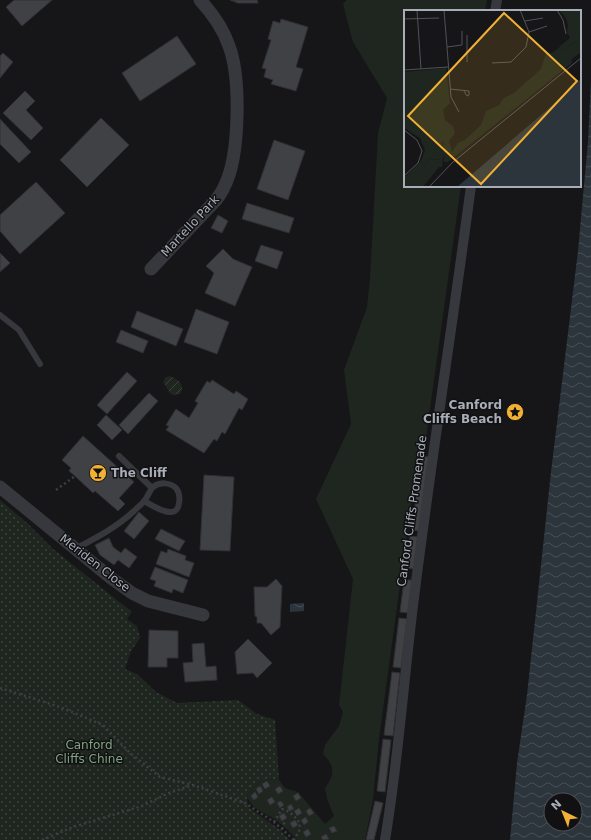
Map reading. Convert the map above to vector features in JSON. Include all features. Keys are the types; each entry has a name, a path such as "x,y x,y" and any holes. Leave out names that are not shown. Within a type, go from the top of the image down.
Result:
{"street":[{"name":"Martello Park","path":"151,269 216,200 225,187 232,159 237,110 233,59 226,37 221,28 210,11 200,0"},
{"path":"495,10 497,0"},
{"name":"Canford Cliffs Promenade","path":"385,840 393,789 406,659 427,496 471,187"},
{"name":"Meriden Close","path":"0,487 111,578 132,592 148,601 203,615"}],"lane":[{"path":"0,315 19,330 40,364"},
{"path":"119,456 152,488"},
{"path":"75,549 102,535 122,522 144,501 152,488 161,483 170,484 177,489 179,497 177,509 171,512 165,512 144,501"}],"path":[{"path":"56,490 75,476"},
{"path":"0,688 60,707 103,725 129,752 160,777 193,785 245,803 274,822 294,840 299,831 300,824 296,817 282,809 274,822"},
{"path":"42,840 73,827 142,806 193,785"},
{"path":"282,829 284,820"}],"green space":[{"path":"347,0 487,0 485,10 404,10 404,187 461,187 424,452 418,453 379,739 373,800 365,840 297,840 280,823 251,804 247,795 264,780 279,780 285,788 298,792 325,824 334,816 327,799 325,788 331,779 332,767 323,754 325,745 339,726 343,712 339,705 353,579 316,499 351,424 344,370 367,307 378,133 387,98 353,42 343,4"},
{"path":"169,376 180,382 182,385 180,394 173,395 170,393 163,382 165,378"},
{"name":"Canford Cliffs Chine","path":"0,500 26,522 53,549 132,612 127,619 137,626 140,638 131,651 125,669 137,674 156,692 177,703 238,700 257,714 275,720 279,780 268,779 258,784 247,795 248,807 280,830 290,840 0,840"}],"water":[{"path":"591,79 591,840 510,840 517,763 527,695 551,472 578,251 588,142"},
{"path":"304,603 304,611 290,612 290,604"}],"building":[{"path":"14,0 52,0 22,26 6,7"},
{"path":"230,0 257,0 258,3 238,3"},
{"path":"281,19 308,27 296,67 303,69 296,91 271,84 273,80 264,77 266,69 262,68 271,40 268,39 273,21 280,23"},
{"path":"177,36 196,64 140,101 122,73"},
{"path":"3,53 13,62 0,78 0,56"},
{"path":"25,91 35,101 26,110 43,128 31,140 3,113"},
{"path":"101,118 129,145 87,187 60,160"},
{"path":"0,119 31,152 19,163 0,144"},
{"path":"274,140 305,151 288,200 257,189"},
{"path":"36,182 65,213 20,254 0,231 0,215"},
{"path":"247,203 294,218 289,233 242,219"},
{"path":"218,215 228,221 222,233 211,228"},
{"path":"261,245 283,252 277,269 255,261"},
{"path":"223,249 233,259 252,267 235,306 205,293 214,273 206,266"},
{"path":"0,253 10,263 0,272"},
{"path":"196,309 229,322 217,354 184,342"},
{"path":"137,311 183,329 176,346 131,327"},
{"path":"121,330 148,341 143,353 116,342"},
{"path":"127,372 137,381 107,414 97,405"},
{"path":"212,380 234,394 236,391 248,399 242,410 239,408 225,434 222,432 217,441 214,439 204,453 166,430 169,426 166,425 176,409 189,418 198,403 195,401 207,381 210,383"},
{"path":"149,393 158,401 128,434 119,425"},
{"path":"106,415 122,430 112,440 97,425"},
{"name":"The Cliff","path":"83,436 134,482 119,498 125,504 118,511 95,491 93,493 69,471 71,468 62,460"},
{"path":"421,456 429,457 419,531 412,530"},
{"path":"204,475 234,477 230,551 200,550"},
{"path":"139,512 149,521 134,539 124,531"},
{"path":"161,529 185,541 179,551 155,539"},
{"path":"410,536 418,537 414,569 406,568"},
{"path":"109,538 113,547 121,553 125,548 137,557 129,568 118,560 114,565 100,555 95,545"},
{"path":"168,549 186,556 185,560 194,563 189,577 156,564 161,551 167,553"},
{"path":"155,567 188,580 183,593 173,589 172,593 154,586 156,581 150,579"},
{"path":"276,579 282,586 280,627 271,635 261,623 257,623 257,617 255,616 254,587 267,587"},
{"path":"404,580 412,580 408,613 400,612"},
{"path":"399,618 407,619 401,668 393,667"},
{"path":"149,630 178,631 178,658 167,658 167,667 148,667"},
{"path":"248,639 272,663 257,678 253,673 237,674 235,652"},
{"path":"204,643 206,667 216,666 217,680 185,682 183,663 193,662 192,644"},
{"path":"392,672 400,673 393,736 384,735"},
{"path":"383,739 391,740 385,792 377,791"},
{"path":"267,781 270,786 265,789 262,784"},
{"path":"260,786 263,791 259,794 256,789"},
{"path":"280,786 283,791 278,794 275,789"},
{"path":"255,792 258,797 254,800 251,796"},
{"path":"298,793 301,798 296,801 293,796"},
{"path":"272,797 275,802 270,805 267,800"},
{"path":"281,801 284,805 280,808 277,803"},
{"path":"375,801 383,803 374,840 366,840"},
{"path":"291,804 294,809 289,811 287,807"},
{"path":"299,808 302,813 297,816 294,811"},
{"path":"310,808 314,813 309,816 306,811"},
{"path":"284,813 287,818 282,821 279,816"},
{"path":"306,817 308,822 304,825 301,820"},
{"path":"295,820 298,825 293,828 290,823"},
{"path":"334,826 337,831 332,833 329,828"},
{"path":"308,829 311,834 306,837 303,832"},
{"path":"326,834 329,839 323,840 321,837"}],"place":[{"name":"Canford Cliffs Beach","path":"515,412"},
{"name":"The Cliff","path":"98,473"}]}
